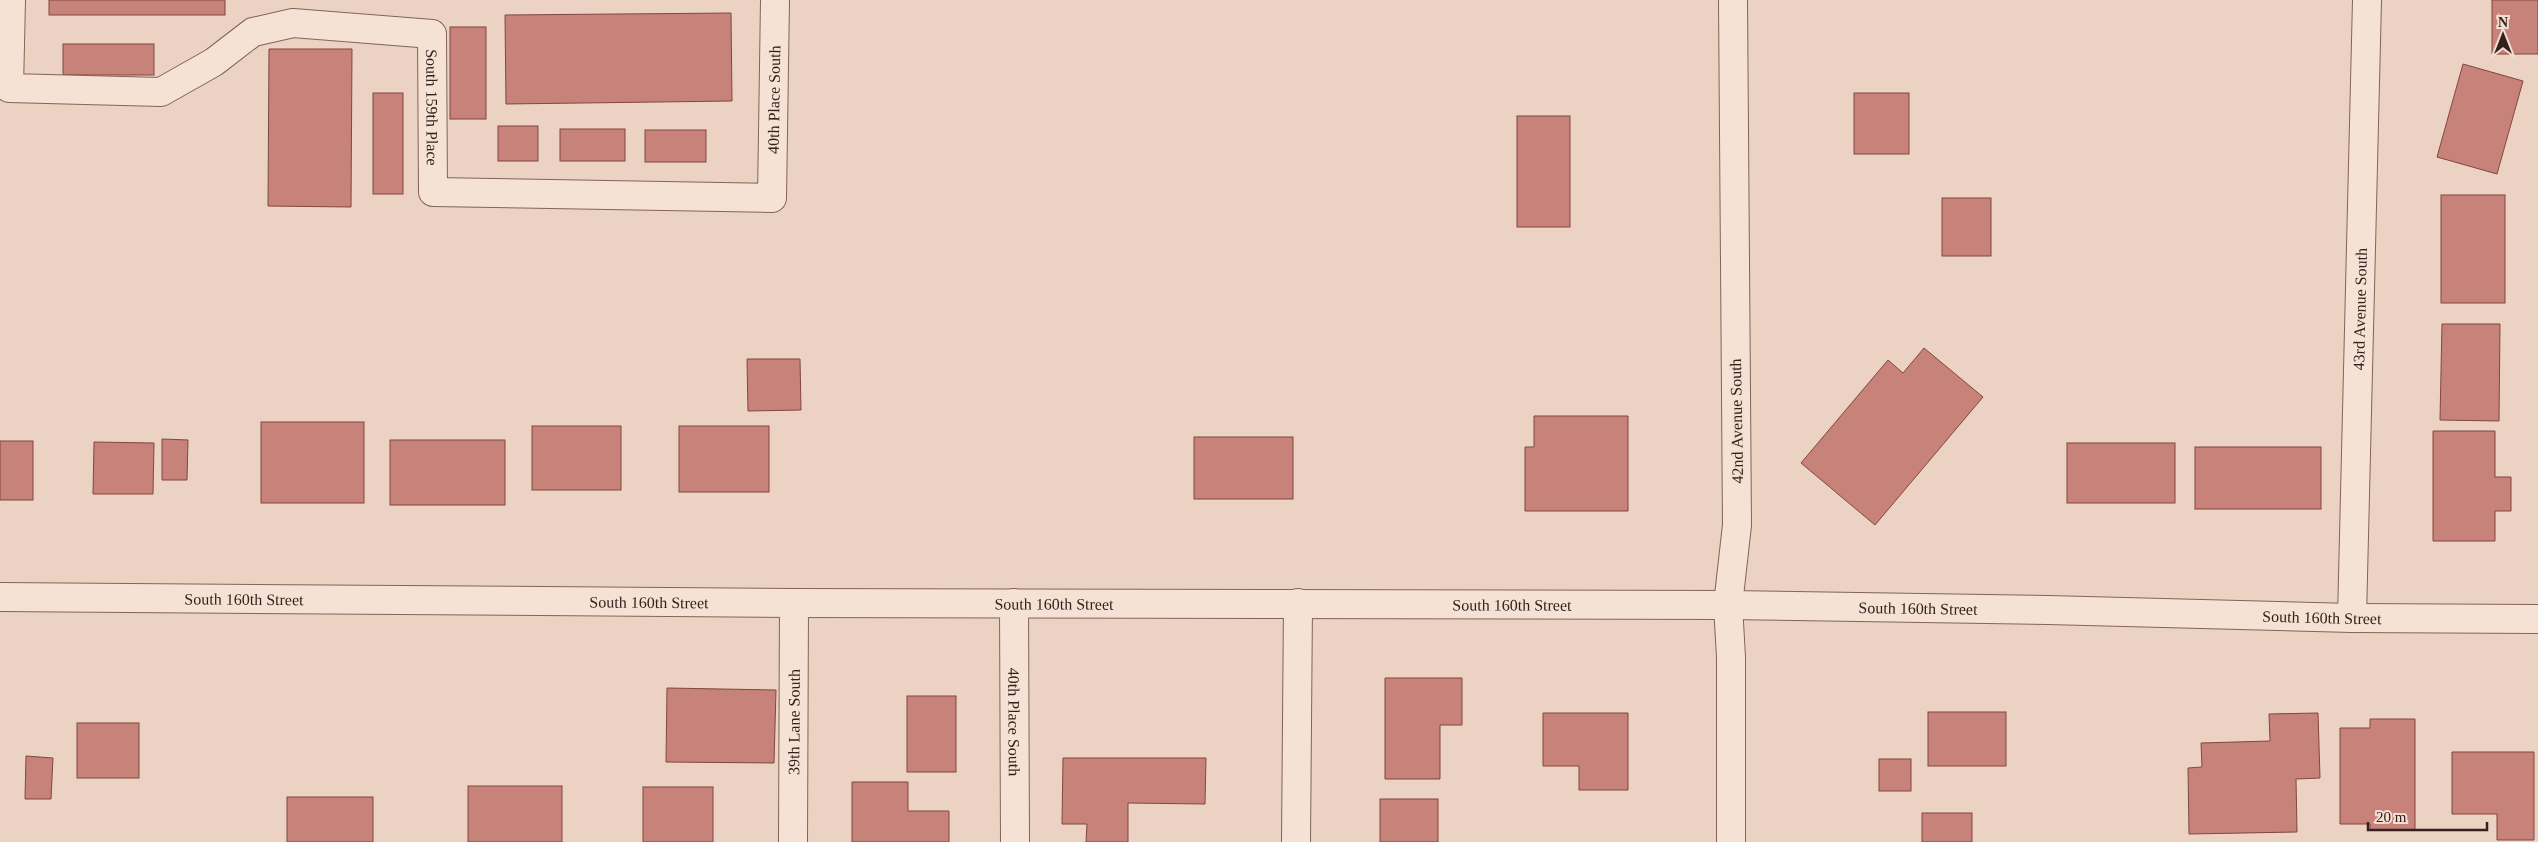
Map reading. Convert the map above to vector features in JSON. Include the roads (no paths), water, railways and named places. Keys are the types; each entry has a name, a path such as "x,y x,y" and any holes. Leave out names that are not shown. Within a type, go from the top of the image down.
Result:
{"street":[{"name":"South 159th Place","path":"11,0 9,88 161,92 214,62 253,32 293,23 432,34 433,192 772,198"},
{"name":"40th Place South","path":"772,198 775,0"},
{"name":"42nd Avenue South","path":"1731,842 1731,657 1728,605 1737,525 1734,0"},
{"name":"43rd Avenue South","path":"2352,618 2366,0"},
{"name":"South 160th Street","path":"0,598 794,603 1298,602 1728,605 2048,610 2352,618 2538,619"},
{"name":"40th Place South","path":"1014,602 1015,842"},
{"path":"1296,842 1298,602"},
{"name":"39th Lane South","path":"793,842 794,603"}]}
